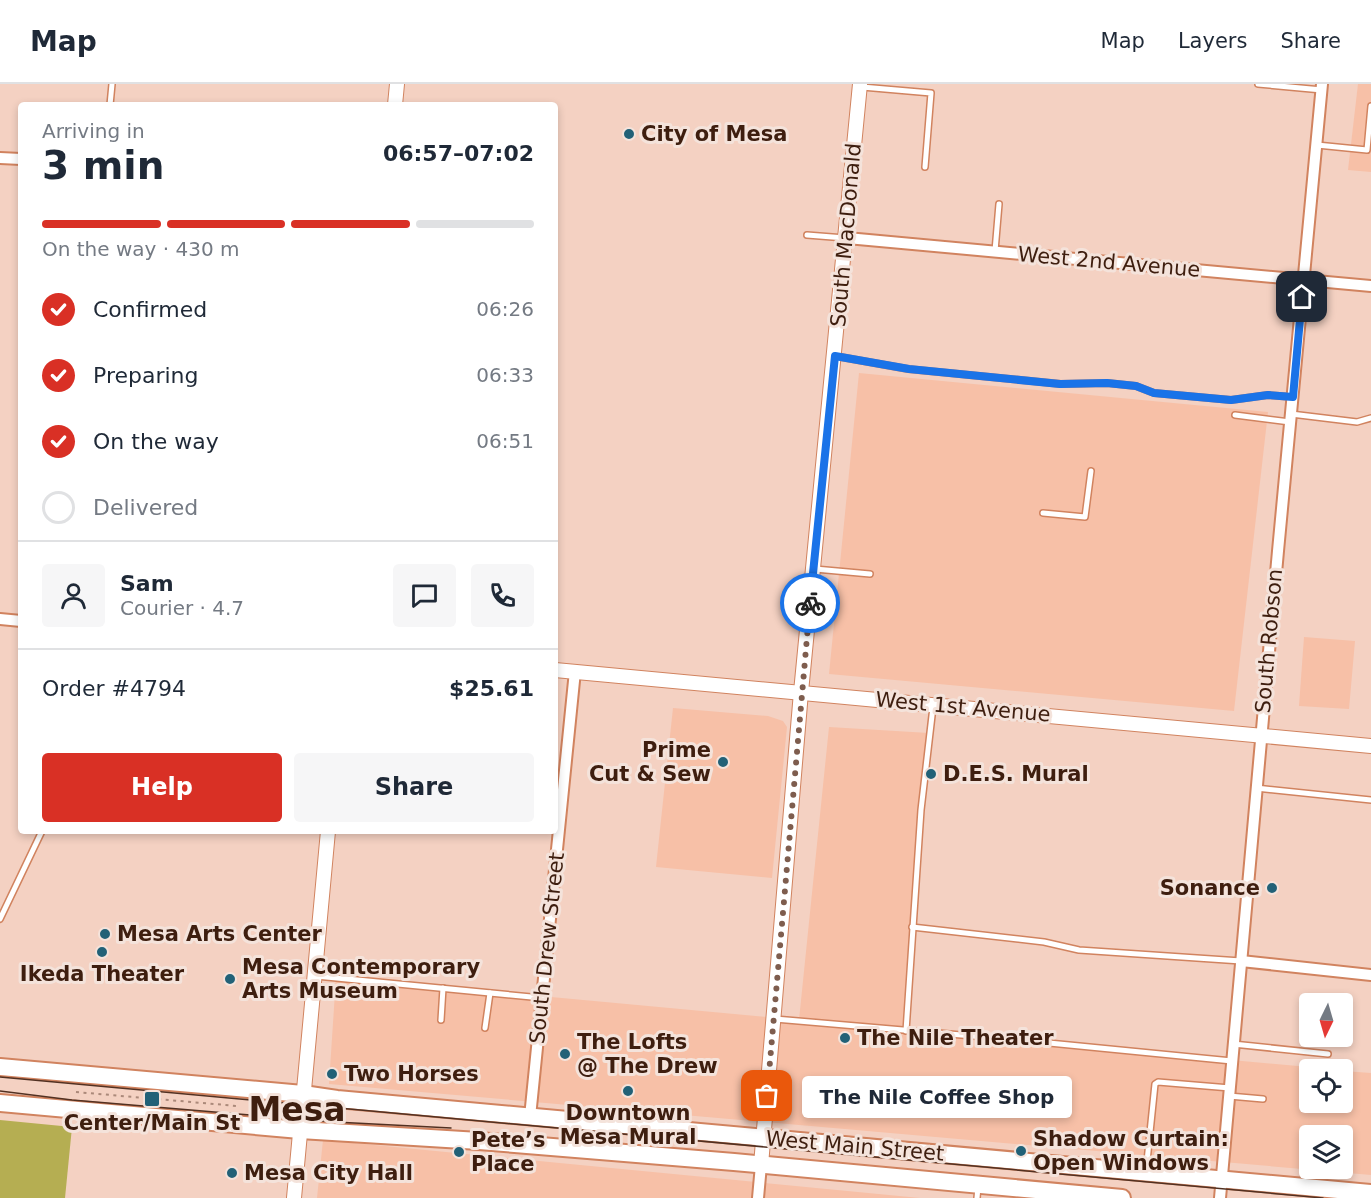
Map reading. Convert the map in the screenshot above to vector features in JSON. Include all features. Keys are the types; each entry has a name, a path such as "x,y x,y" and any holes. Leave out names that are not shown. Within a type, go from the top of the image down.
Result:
{"main road":[{"name":"West Main Street","path":"0,1067 763,1139 1371,1193"},
{"name":"West Main Street","path":"0,1103 300,1130 479,1141 761,1165 978,1192 1122,1198"}],"street":[{"path":"395,102 397,84"},
{"name":"South MacDonald","path":"761,1165 801,692 847,238 860,85"},
{"name":"South Robson","path":"1220,1198 1322,87"},
{"path":"0,158 18,159"},
{"name":"West 2nd Avenue","path":"847,238 1371,286"},
{"path":"0,620 18,621"},
{"name":"West 1st Avenue","path":"558,670 1371,746"},
{"name":"South Drew Street","path":"530,1117 575,671"},
{"path":"294,1198 328,834"},
{"path":"1241,962 1371,975"},
{"path":"758,1198 761,1165"}],"lane":[{"path":"110,102 112,84"},
{"path":"1258,84 1322,87"},
{"path":"860,85 931,93 925,167"},
{"path":"1317,145 1367,150 1371,106"},
{"path":"995,251 999,204"},
{"path":"807,235 847,238"},
{"path":"835,356 909,369 1060,384 1107,383 1136,386 1154,393 1231,400 1268,395 1293,397"},
{"path":"1234,416 1357,422 1371,418"},
{"path":"1043,513 1085,517 1091,471"},
{"path":"813,569 870,574"},
{"path":"906,1031 922,801 933,704"},
{"path":"1256,788 1371,800"},
{"path":"0,919 41,834"},
{"path":"912,927 1044,942 1079,950 1241,962"},
{"path":"1371,969 1371,975"},
{"path":"314,976 542,998"},
{"path":"441,1020 443,988"},
{"path":"485,1028 490,993"},
{"path":"773,1018 1232,1061"},
{"path":"1233,1044 1328,1054"},
{"path":"1146,1173 1155,1084 1158,1082 1263,1099"}],"path":[{"path":"76,1092 237,1106"}],"shaded area":[{"path":"1358,84 1371,84 1371,172 1348,170"},
{"path":"859,373 1268,412 1234,711 829,674"},
{"path":"1304,637 1355,641 1349,709 1299,706"},
{"path":"673,708 768,716 783,721 787,727 772,878 656,867"},
{"path":"829,727 929,733 902,1030 1299,1066 1299,1113 1353,1113 1353,1072 1371,1073 1371,1175 1353,1173 1353,1125 1299,1125 1299,1169 329,1084 336,977 799,1020"},
{"path":"0,1120 72,1127 65,1198 0,1198"},
{"path":"323,1140 920,1198 317,1198"}],"tram line":[{"path":"0,1077 1323,1198"},
{"path":"0,1091 72,1100 335,1122 451,1128"}],"way so far":[{"path":"767,1096 810,603"}],"place":[{"name":"City of Mesa","path":"629,134"},
{"name":"Prime Cut & Sew","path":"723,762"},
{"name":"D.E.S. Mural","path":"931,774"},
{"name":"Sonance","path":"1272,888"},
{"name":"Mesa Arts Center","path":"105,934"},
{"name":"Ikeda Theater","path":"102,952"},
{"name":"Mesa Contemporary Arts Museum","path":"230,979"},
{"name":"The Nile Theater","path":"845,1038"},
{"name":"The Lofts @ The Drew","path":"565,1054"},
{"name":"Two Horses","path":"332,1074"},
{"name":"Downtown Mesa Mural","path":"628,1091"},
{"name":"The Nile Coffee Shop","path":"767,1096"},
{"name":"Center/Main St","path":"152,1099"},
{"name":"Shadow Curtain: Open Windows","path":"1021,1151"},
{"name":"Pete’s Place","path":"459,1152"},
{"name":"Mesa City Hall","path":"232,1173"}],"district":[{"name":"Mesa","path":"297,1109"}],"route":[{"path":"810,603 835,356 909,369 1060,384 1107,383 1136,386 1154,393 1231,400 1268,395 1293,397 1302,297"}]}
